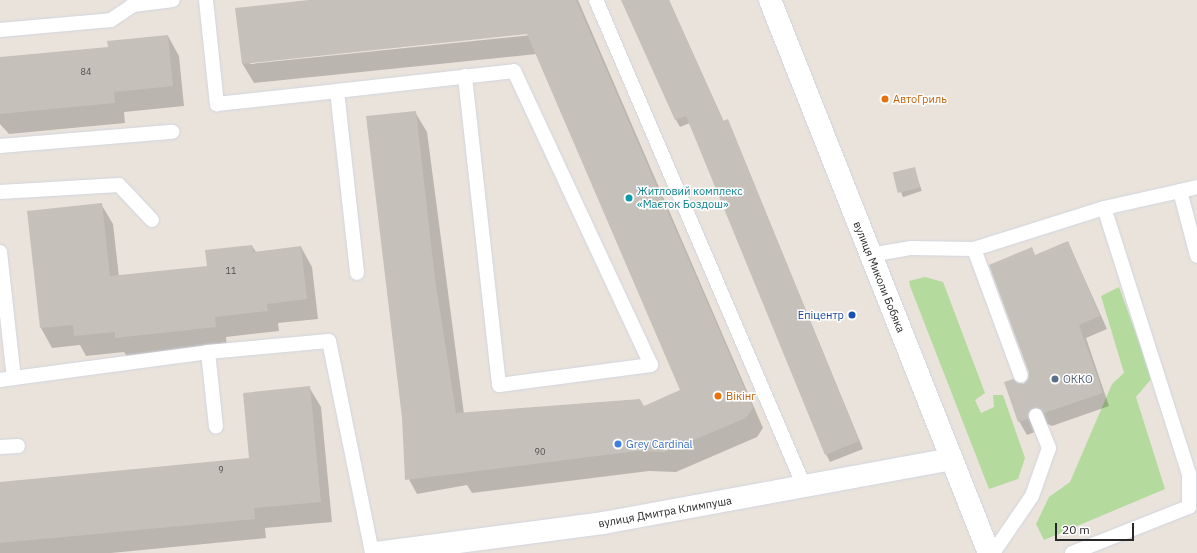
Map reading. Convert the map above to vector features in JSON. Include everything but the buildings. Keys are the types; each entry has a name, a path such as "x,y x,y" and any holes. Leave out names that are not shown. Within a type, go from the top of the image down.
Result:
{"street":[{"name":"вулиця Миколи Бобяка","path":"770,0 989,553"},
{"name":"вулиця Дмитра Климпуша","path":"376,553 603,523 951,459"}],"lane":[{"path":"0,30 111,20 133,5 174,0"},
{"path":"206,0 217,104 336,90 465,76 514,71 651,365 499,385 465,76"},
{"path":"596,0 804,486"},
{"path":"336,90 358,273"},
{"path":"0,146 172,132"},
{"path":"0,192 119,185 152,220"},
{"path":"870,254 911,248 974,249 1104,208 1197,187"},
{"path":"1180,190 1197,256"},
{"path":"1077,552 1189,507 1190,474 1104,208"},
{"path":"974,249 1021,376"},
{"path":"0,252 14,378"},
{"path":"0,380 208,352 329,341 372,553"},
{"path":"208,352 216,427"},
{"path":"993,553 1032,496 1049,448 1036,416"},
{"path":"0,447 18,446"}],"green space":[{"path":"925,277 943,282 985,393 975,400 981,413 994,407 993,395 1003,395 1025,458 1018,479 989,489 910,286 909,281"},
{"path":"1119,287 1152,378 1136,397 1165,489 1044,540 1036,524 1049,497 1070,482 1112,384 1124,373 1101,296"}],"place":[{"name":"АвтоГриль","path":"885,99"},
{"name":"Житловий комплекс «Маєток Боздош»","path":"629,198"},
{"name":"Епіцентр","path":"852,315"},
{"name":"ОККО","path":"1055,379"},
{"name":"Вікінг","path":"718,396"},
{"name":"Grey Cardinal","path":"618,444"}]}
